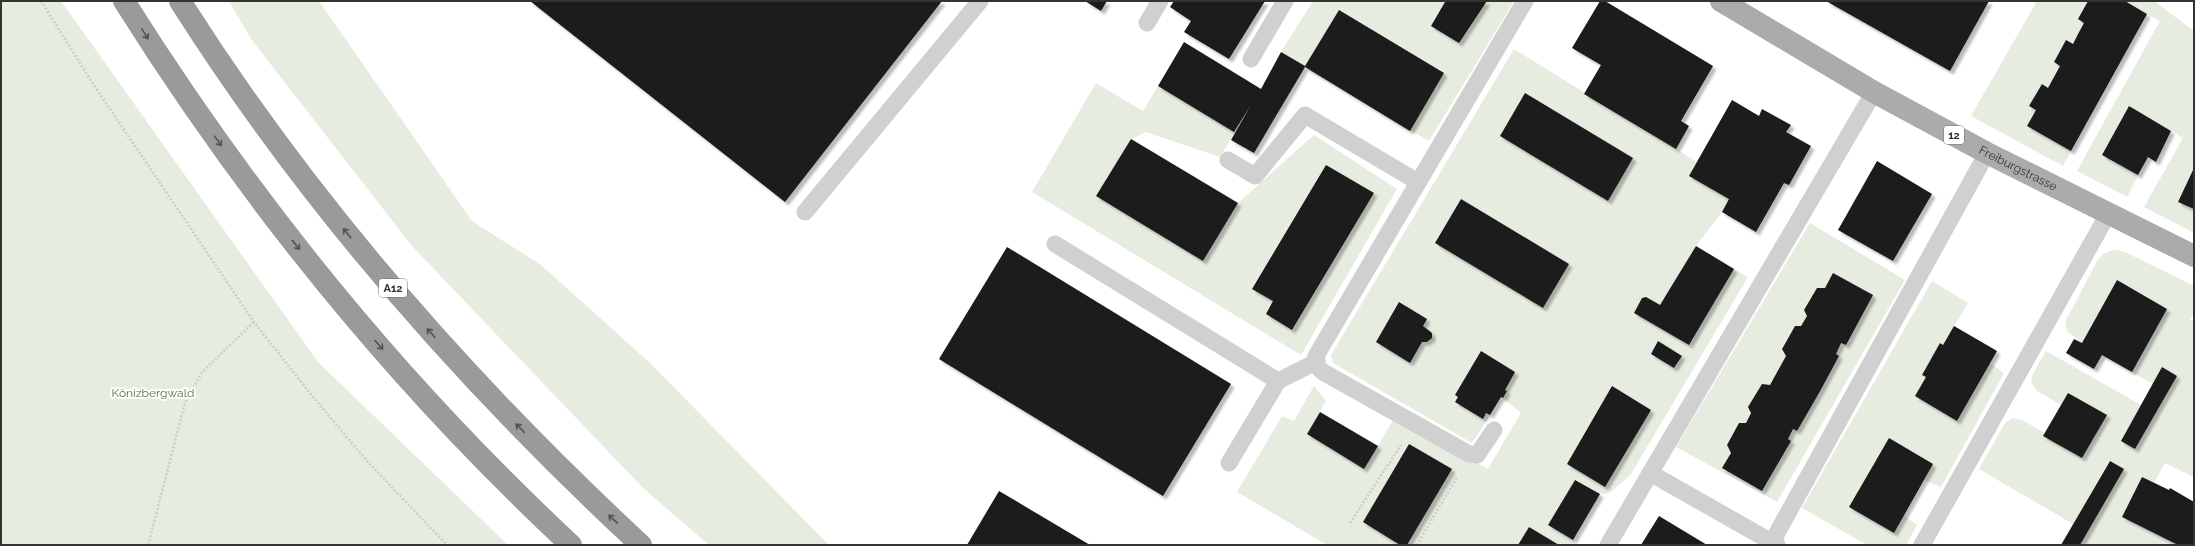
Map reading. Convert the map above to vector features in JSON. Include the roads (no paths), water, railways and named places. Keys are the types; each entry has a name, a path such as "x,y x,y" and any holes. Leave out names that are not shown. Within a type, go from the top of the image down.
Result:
{"highway":[{"path":"124,1 204,122 312,266 432,404 493,469 571,545"},
{"name":"A12","path":"180,1 243,95 293,164 350,238 408,307 468,374 529,437 642,545"}],"main road":[{"name":"Freiburgstrasse","path":"1721,1 1874,92 1987,153 2194,256"}],"lane":[{"path":"805,212 980,1"},
{"path":"1147,23 1160,1"},
{"path":"1251,59 1286,1"},
{"path":"1494,430 1477,455 1469,454 1323,372 1316,362 1317,350 1525,1"},
{"path":"1608,545 1874,92"},
{"path":"1228,160 1255,176 1305,115 1418,182"},
{"path":"1650,473 1775,544 1987,153"},
{"path":"1922,545 2108,214"},
{"path":"1055,244 1278,381"},
{"path":"1229,463 1278,381 1316,362"}],"park label":[{"name":"Könizbergwald","path":"153,393"}]}
